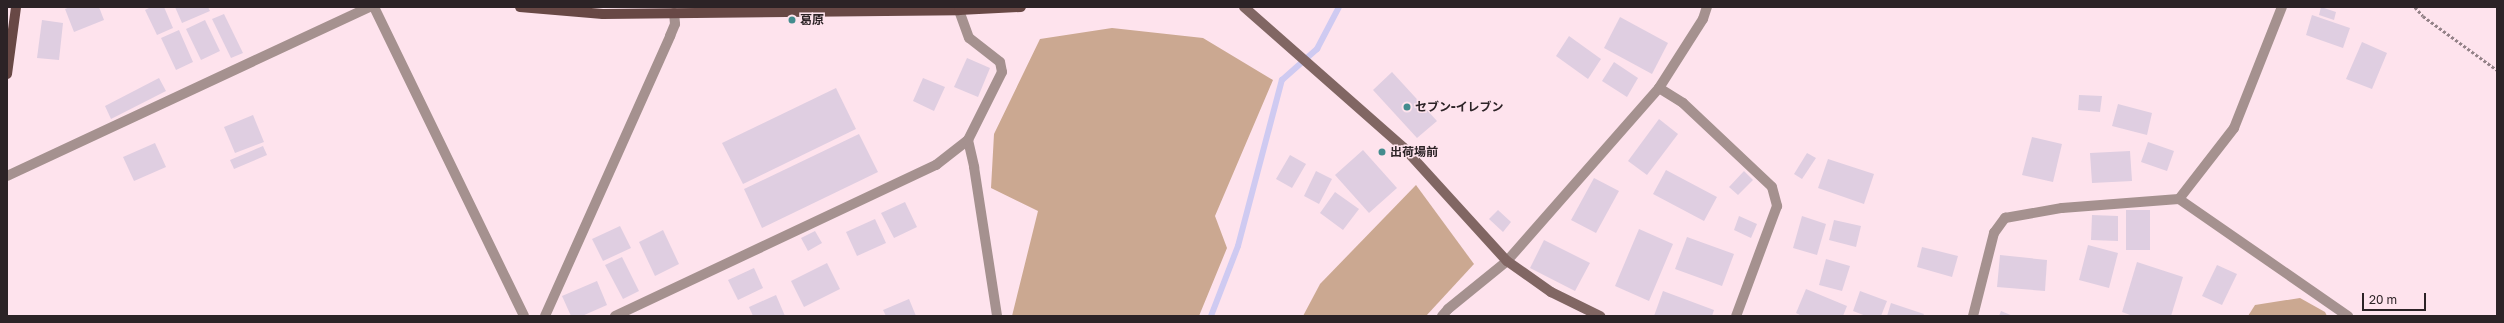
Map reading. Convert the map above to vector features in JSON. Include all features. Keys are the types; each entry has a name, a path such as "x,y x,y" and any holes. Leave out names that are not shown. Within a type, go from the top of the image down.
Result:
{"main road":[{"path":"7,74 16,7"},
{"path":"520,7 603,14 959,10 1021,7"}],"street":[{"path":"7,176 369,7"},
{"path":"374,7 524,316"},
{"path":"1244,7 1404,148 1507,261 1551,292 1600,316"},
{"path":"1442,316 1448,309 1507,261 1659,88 1703,19 1707,7"},
{"path":"2179,199 2234,128 2282,7"},
{"path":"615,316 936,165 968,140 1002,72 1000,62 969,38 959,10"},
{"path":"545,316 675,24 674,13"},
{"path":"1659,88 1683,103 1772,187 1777,206 1736,316"},
{"path":"968,140 997,316"},
{"path":"1973,316 1994,233 2005,218 2062,208 2179,199 2348,316"}],"path":[{"path":"2415,7 2423,16 2497,70"}],"shaded area":[{"path":"1112,28 1203,38 1273,80 1215,216 1227,248 1199,316 1012,316 1038,211 991,188 994,134 1040,39"},
{"path":"1416,185 1474,264 1426,316 1303,316 1320,284"},
{"path":"2300,298 2325,312 2327,316 2248,316 2255,305"}],"building":[{"path":"70,7 99,7 104,20 74,32 65,9"},
{"path":"151,7 164,7 173,28 157,35 145,10"},
{"path":"175,7 208,7 210,11 182,23"},
{"path":"2321,7 2336,12 2334,20 2319,15"},
{"path":"224,14 243,53 231,58 212,19"},
{"path":"2312,15 2350,28 2343,48 2306,35"},
{"path":"1620,17 1668,43 1652,74 1604,48"},
{"path":"42,20 63,23 59,60 37,58"},
{"path":"205,20 220,51 201,60 186,29"},
{"path":"179,30 193,62 176,70 161,38"},
{"path":"1569,36 1601,59 1588,79 1556,56"},
{"path":"2362,42 2387,53 2372,89 2346,79"},
{"path":"967,58 990,68 978,97 954,87"},
{"path":"1614,62 1638,78 1627,97 1602,81"},
{"path":"1392,72 1437,121 1417,138 1373,90"},
{"path":"159,78 166,91 111,119 105,106"},
{"path":"923,78 945,87 934,111 913,101"},
{"path":"836,88 856,129 743,184 722,143"},
{"path":"2079,95 2102,96 2100,112 2078,110"},
{"path":"2118,104 2152,113 2147,135 2112,126"},
{"path":"253,115 264,142 235,153 224,127"},
{"path":"1659,119 1678,134 1647,175 1628,161"},
{"path":"859,134 878,172 762,228 744,189"},
{"path":"2032,137 2062,144 2053,182 2022,175"},
{"path":"2148,142 2174,151 2167,171 2141,162"},
{"path":"155,143 166,167 134,181 123,157"},
{"path":"263,146 267,155 234,169 230,160"},
{"path":"1363,150 1397,188 1369,213 1335,175"},
{"path":"2130,151 2132,181 2092,183 2090,153"},
{"path":"1807,153 1816,158 1802,179 1794,174"},
{"path":"1290,155 1306,164 1292,188 1276,179"},
{"path":"1828,159 1874,174 1864,204 1818,188"},
{"path":"1666,170 1717,197 1704,221 1653,194"},
{"path":"1316,171 1332,179 1319,204 1304,196"},
{"path":"1744,171 1753,180 1738,195 1729,187"},
{"path":"1594,178 1619,191 1596,233 1571,220"},
{"path":"1335,192 1359,209 1343,230 1320,213"},
{"path":"905,202 917,227 894,238 881,213"},
{"path":"1498,210 1511,222 1503,232 1489,219"},
{"path":"2126,210 2150,210 2150,250 2126,250"},
{"path":"2092,215 2118,216 2118,241 2091,240"},
{"path":"1739,216 1757,224 1751,238 1734,230"},
{"path":"1802,216 1826,224 1817,255 1793,248"},
{"path":"875,219 886,243 857,256 846,232"},
{"path":"1834,220 1861,226 1856,247 1829,240"},
{"path":"620,226 631,248 603,261 592,239"},
{"path":"1639,229 1673,244 1649,301 1615,286"},
{"path":"663,230 679,264 655,276 639,242"},
{"path":"815,231 822,243 808,251 801,238"},
{"path":"1687,237 1734,254 1722,286 1675,269"},
{"path":"1544,240 1590,263 1575,291 1530,268"},
{"path":"2088,245 2118,253 2109,288 2079,280"},
{"path":"1922,247 1958,256 1952,277 1917,267"},
{"path":"2000,255 2047,260 2045,291 1997,287"},
{"path":"622,257 639,291 623,299 605,265"},
{"path":"1826,259 1850,266 1842,291 1819,285"},
{"path":"2137,262 2183,277 2171,316 2133,316 2122,312"},
{"path":"827,263 840,289 804,307 791,281"},
{"path":"2217,265 2237,274 2222,305 2202,296"},
{"path":"754,268 763,288 738,300 728,280"},
{"path":"597,281 607,305 582,316 571,316 562,296"},
{"path":"1806,289 1847,306 1843,316 1802,316 1796,313"},
{"path":"1663,291 1714,310 1712,316 1654,316"},
{"path":"1860,291 1887,301 1881,316 1866,316 1853,311"},
{"path":"776,295 785,316 753,316 749,307"},
{"path":"909,299 916,316 886,316 883,310"},
{"path":"1891,303 1924,314 1923,316 1887,316"},
{"path":"2001,311 2013,316 1999,316"}],"waterway":[{"path":"1211,316 1238,246 1282,80 1317,49 1339,7"}],"place":[{"name":"葛原","path":"792,20"},
{"name":"セブン-イレブン","path":"1407,107"},
{"name":"出荷場前","path":"1382,152"}]}
